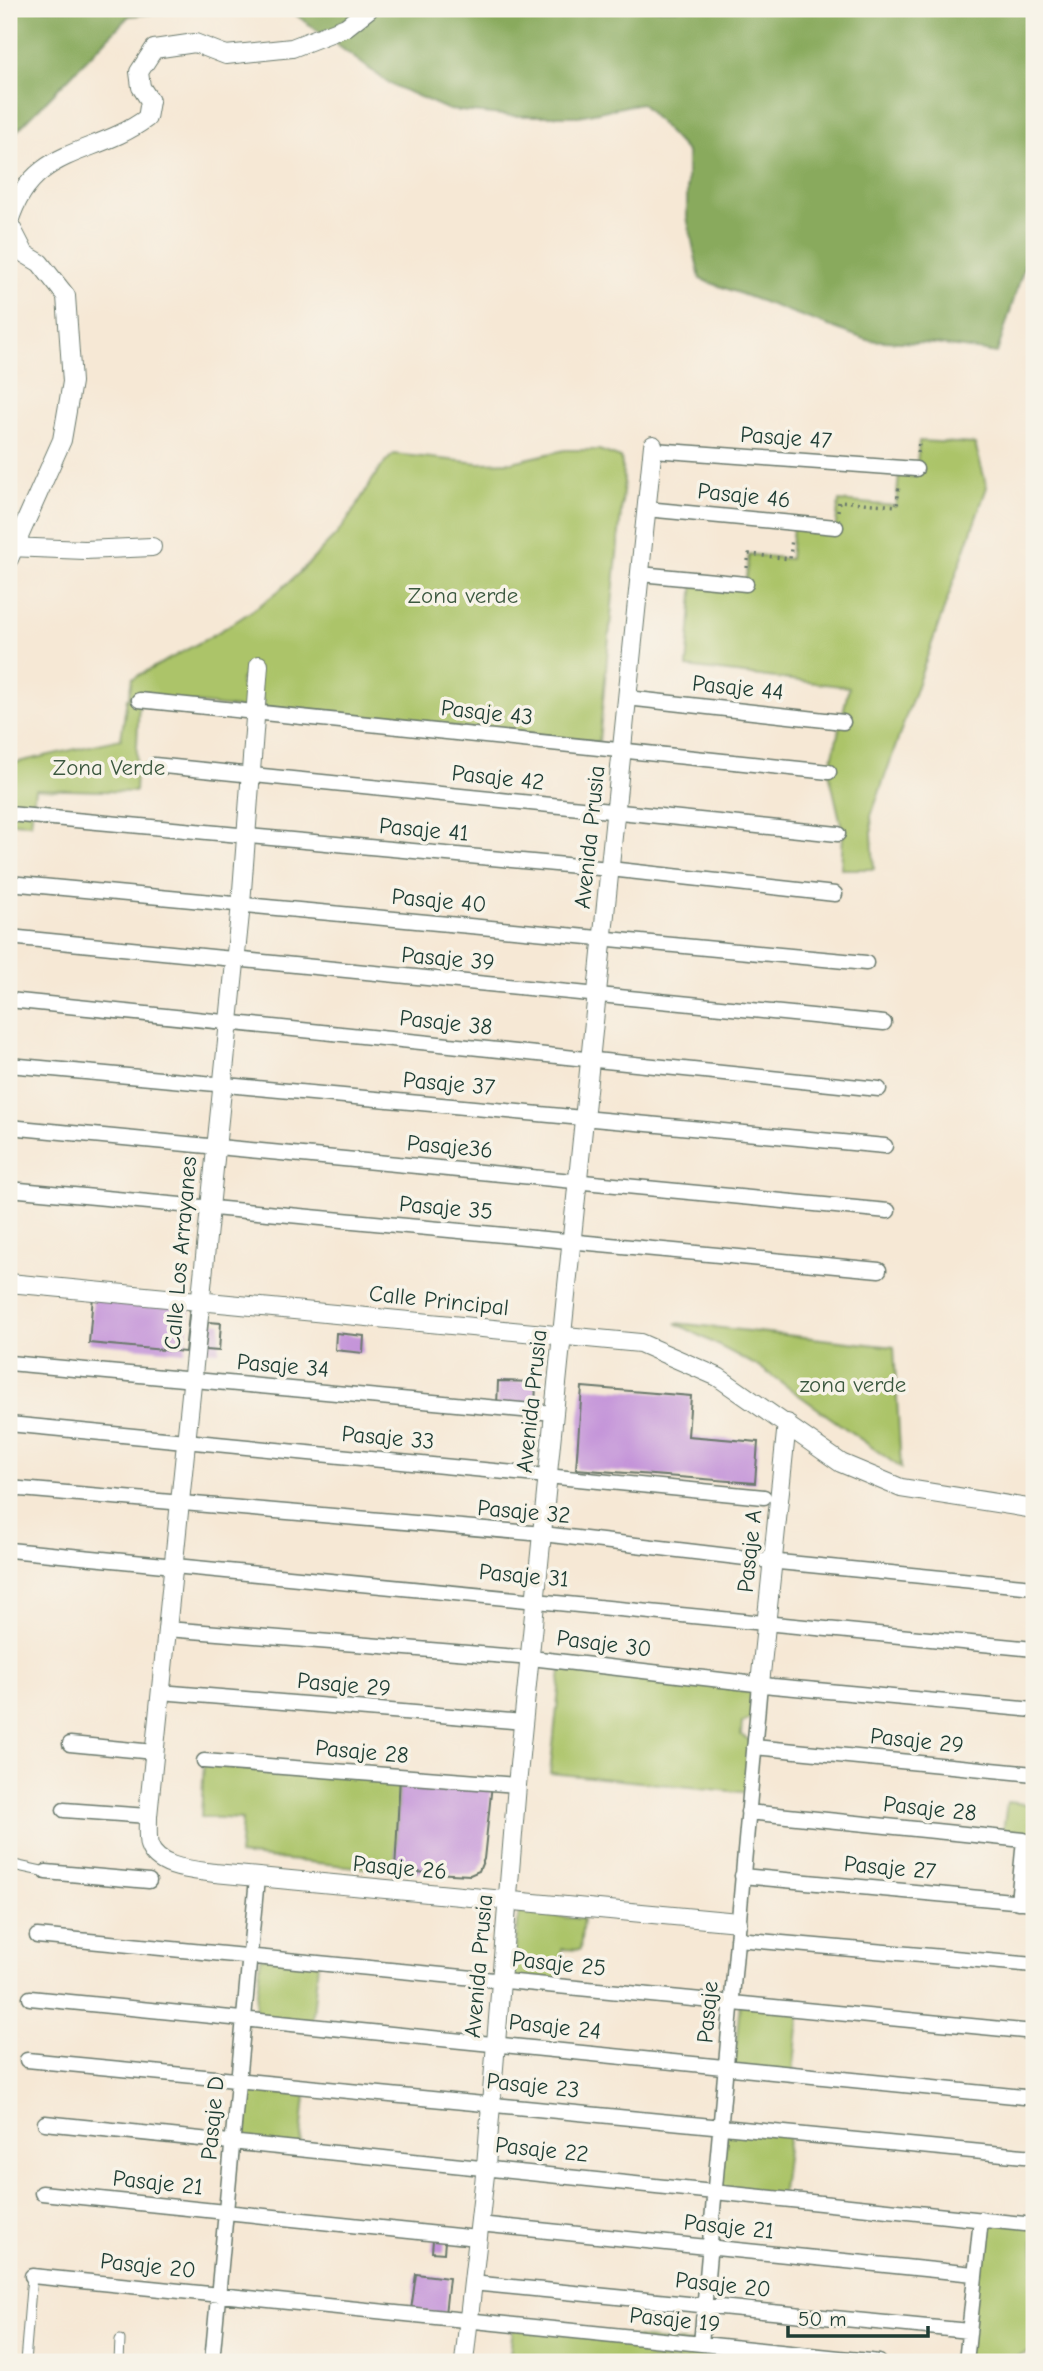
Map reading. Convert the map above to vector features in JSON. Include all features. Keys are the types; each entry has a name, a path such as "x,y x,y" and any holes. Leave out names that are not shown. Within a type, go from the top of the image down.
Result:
{"street":[{"path":"152,547 10,552 62,440 72,382 65,296 40,263 25,254 9,222 27,185 57,158 135,127 147,118 150,101 141,87 139,72 154,50 195,43 226,55 292,48 346,27 369,9"},
{"name":"Pasaje 47","path":"653,447 916,469"},
{"name":"Avenida Prusia","path":"464,2362 491,2104 517,1785 653,447"},
{"name":"Pasaje 46","path":"646,509 836,527"},
{"path":"640,574 746,584"},
{"name":"Calle Los Arrayanes","path":"149,1846 148,1816 154,1752 247,836 259,665"},
{"name":"Pasaje 44","path":"627,698 843,722"},
{"name":"Pasaje 43","path":"139,700 829,772"},
{"name":"Pasaje 42","path":"154,765 838,834"},
{"name":"Pasaje 41","path":"9,814 610,869 835,894"},
{"name":"Pasaje 40","path":"9,883 866,963"},
{"name":"Pasaje 39","path":"9,937 884,1023"},
{"name":"Pasaje 38","path":"9,1000 879,1089"},
{"name":"Pasaje 37","path":"9,1065 885,1146"},
{"name":"Pasaje36","path":"9,1127 888,1211"},
{"name":"Pasaje 35","path":"9,1189 879,1270"},
{"name":"Calle Principal","path":"9,1283 640,1343 718,1377 841,1462 901,1488 987,1504 1034,1508"},
{"name":"Pasaje 34","path":"9,1363 554,1413"},
{"name":"Pasaje A","path":"760,1684 787,1423"},
{"name":"Pasaje 33","path":"9,1424 764,1497"},
{"name":"Pasaje 32","path":"9,1488 543,1534 772,1562 1034,1587"},
{"name":"Pasaje 31","path":"9,1550 1034,1649"},
{"name":"Pasaje 30","path":"167,1629 531,1658 760,1684 1034,1710"},
{"name":"Pasaje","path":"701,2344 760,1684"},
{"name":"Pasaje 29","path":"160,1692 524,1722"},
{"path":"70,1744 154,1752"},
{"name":"Pasaje 29","path":"754,1747 1034,1774"},
{"name":"Pasaje 28","path":"204,1761 517,1785"},
{"path":"64,1810 148,1816"},
{"name":"Pasaje 28","path":"748,1812 1024,1840 1018,1902"},
{"name":"Pasaje 26","path":"149,1846 158,1858 177,1867 257,1878 509,1900 1034,1965"},
{"path":"46,1872 149,1881"},
{"name":"Pasaje 27","path":"742,1876 1034,1903"},
{"name":"Pasaje D","path":"212,2362 257,1878"},
{"name":"Pasaje 25","path":"37,1936 1034,2032"},
{"name":"Pasaje 24","path":"30,1998 1034,2098"},
{"name":"Pasaje 23","path":"27,2060 1034,2157"},
{"name":"Pasaje 22","path":"45,2123 485,2166 1034,2225"},
{"name":"Pasaje 21","path":"42,2193 226,2212 709,2247 974,2274"},
{"path":"966,2362 981,2219"},
{"name":"Pasaje 20","path":"32,2276 467,2321"},
{"name":"Pasaje 20","path":"472,2283 969,2331"},
{"name":"Pasaje 19","path":"467,2321 879,2362"}],"lane":[{"path":"9,1864 46,1872"},
{"path":"25,2362 32,2276"},
{"path":"119,2362 120,2340"}],"path":[{"path":"836,527 839,501 897,506 900,468"},
{"path":"746,584 749,554 790,559 793,523"}],"green space":[{"path":"9,9 193,9 129,16 9,139"},
{"path":"288,9 1034,9 1034,235 997,353 935,344 867,340 700,279 687,217 687,152 641,103 579,116 514,116 449,110 390,84"},
{"path":"919,441 975,444 987,487 871,816 874,869 841,869 843,833 829,772 849,687 687,667 694,580 745,584 749,554 790,559 793,527 835,531 839,501 896,506 899,474 916,475"},
{"name":"Zona verde","path":"565,450 599,450 621,458 624,481 599,742 265,708 251,665 248,676 241,679 241,685 249,687 248,709 129,696 132,679 228,626 265,602 296,576 343,527 379,470 394,454 479,463 512,462"},
{"name":"Zona Verde","path":"127,698 139,700 135,792 35,789 31,823 9,822 9,764 121,739"},
{"name":"zona verde","path":"676,1323 894,1347 901,1468 761,1368"},
{"path":"562,1661 760,1684 754,1717 742,1723 741,1735 751,1741 750,1793 550,1773"},
{"path":"204,1761 400,1776 395,1871 239,1855 242,1819 201,1817"},
{"path":"1007,1802 1034,1805 1034,1867 1021,1866 1024,1840 1002,1838"},
{"path":"519,1913 583,1919 580,1950 562,1949 560,1986 512,1981"},
{"path":"261,1957 318,1963 312,2025 254,2020"},
{"path":"740,2003 800,2009 793,2073 734,2067"},
{"path":"251,2081 306,2086 300,2148 244,2142"},
{"path":"727,2127 789,2133 781,2198 720,2191"},
{"path":"981,2219 1034,2225 1034,2350 1005,2362 966,2362"},
{"path":"513,2327 902,2362 509,2362"}],"building":[{"path":"93,1296 190,1305 185,1352 89,1343"},
{"path":"208,1322 221,1323 219,1351 205,1350"},
{"path":"336,1333 364,1336 363,1353 335,1350"},
{"path":"498,1381 536,1382 535,1408 497,1406"},
{"path":"582,1387 691,1396 688,1436 758,1442 755,1483 576,1469"},
{"path":"400,1776 492,1784 484,1859 479,1871 470,1875 395,1871"},
{"path":"433,2240 445,2241 444,2253 432,2252"},
{"path":"416,2274 449,2278 445,2314 411,2310"}]}
